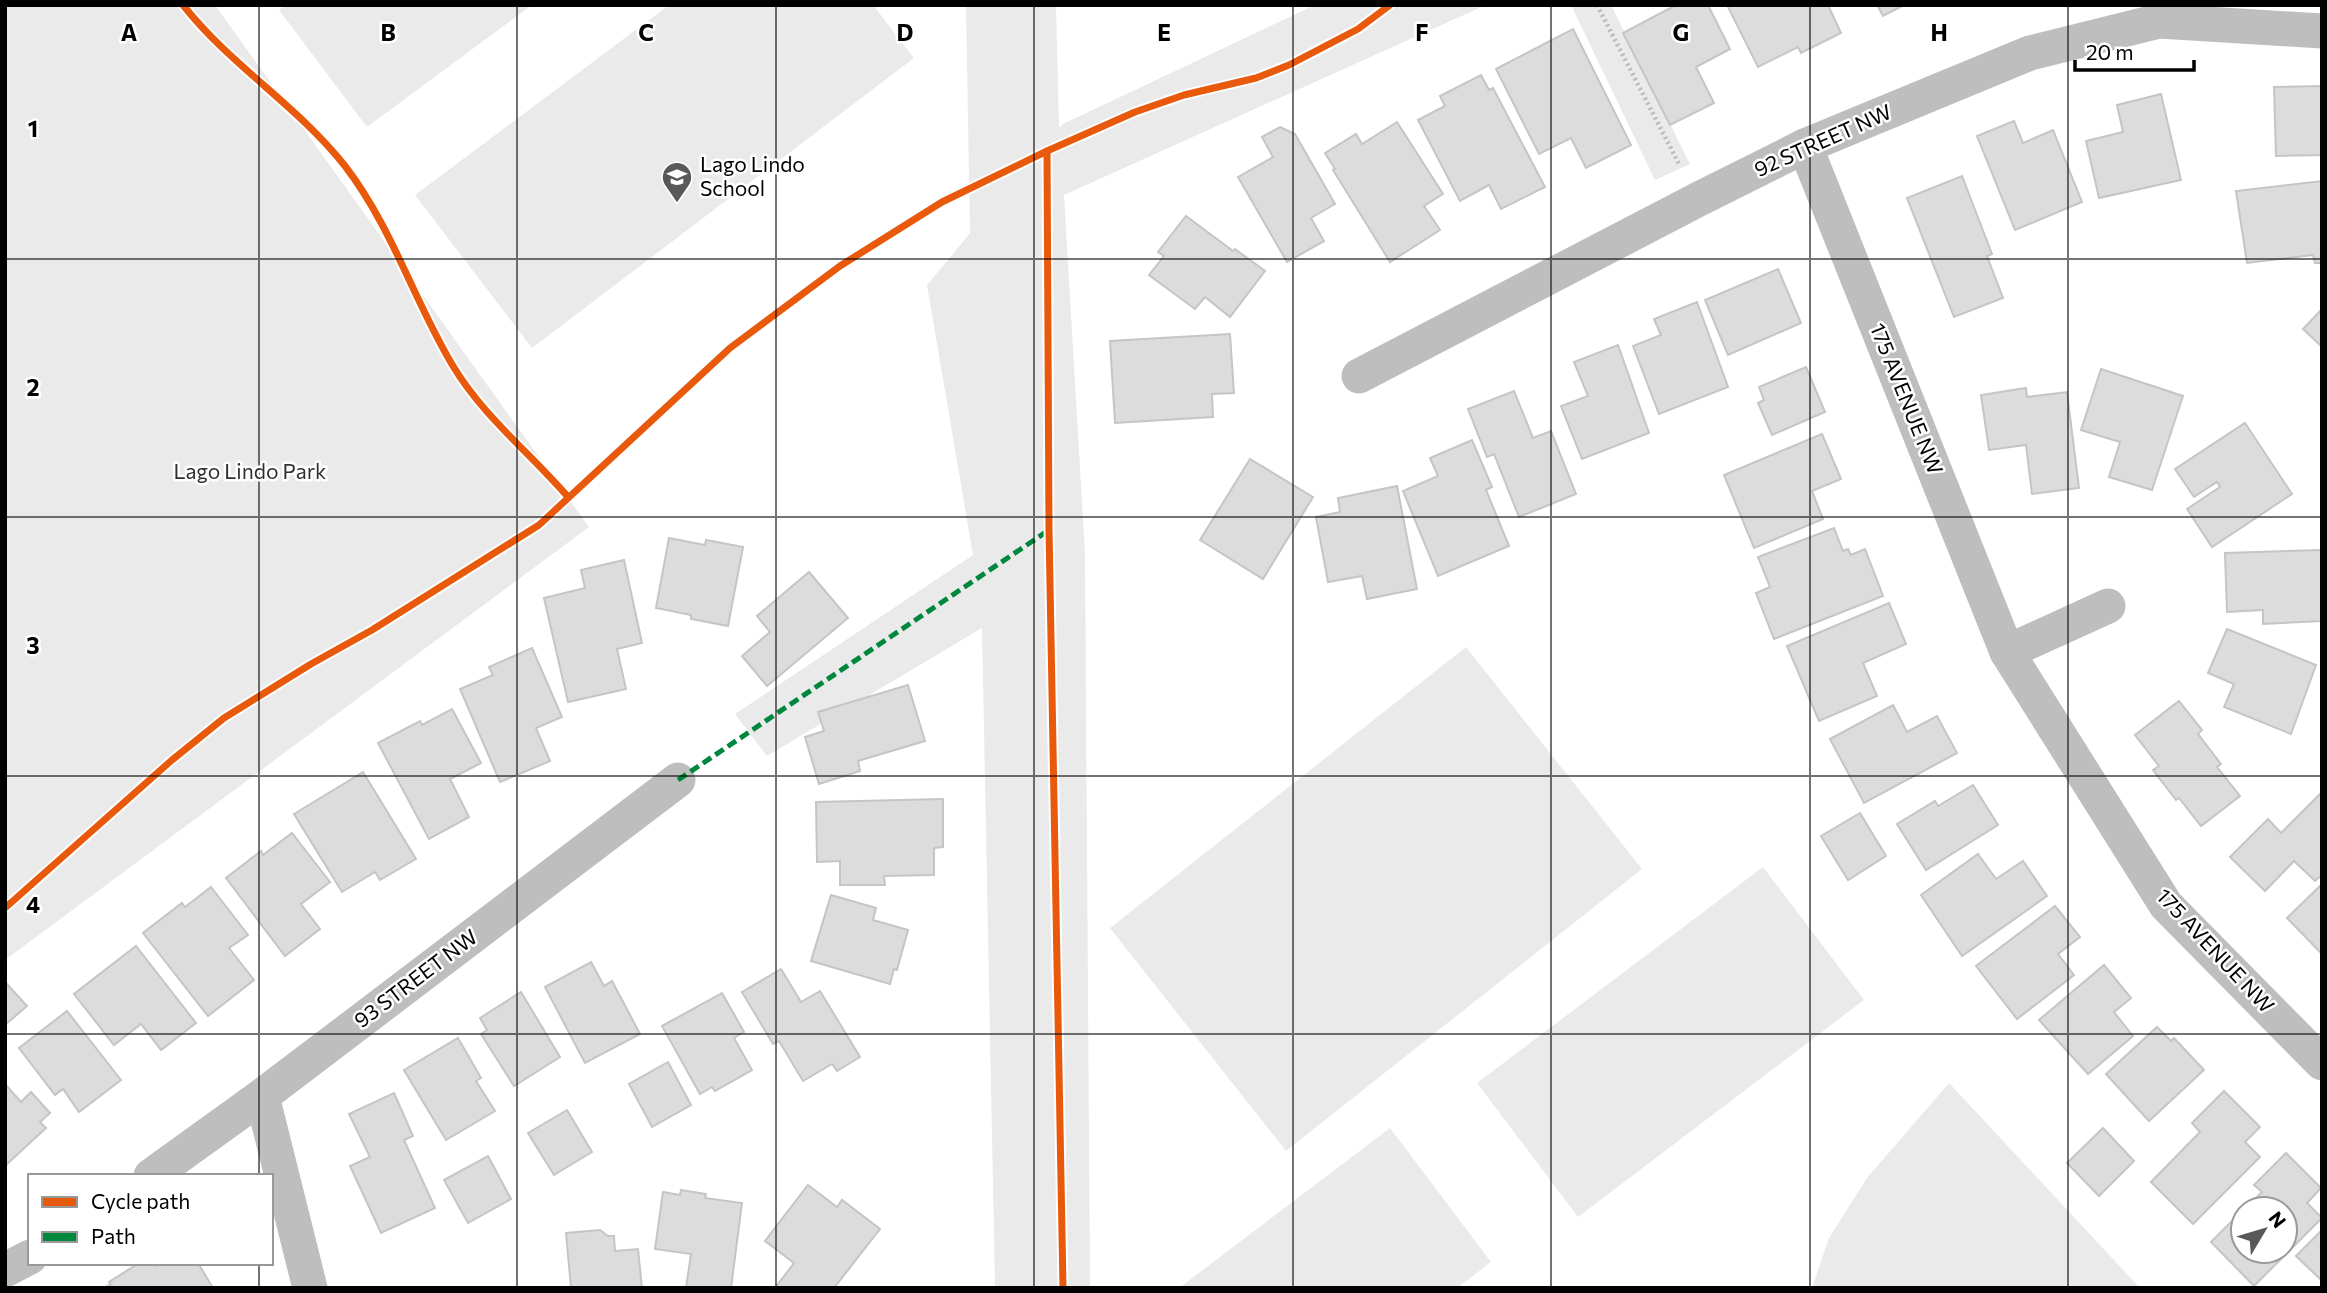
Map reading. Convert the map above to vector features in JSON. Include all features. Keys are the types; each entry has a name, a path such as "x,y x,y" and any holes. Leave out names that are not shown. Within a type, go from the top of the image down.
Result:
{"street":[{"name":"92 STREET NW","path":"1359,376 1805,146 2030,52 2159,22 2322,31"},
{"name":"175 AVENUE NW","path":"1805,146 2007,652 2166,905 2322,1063"},
{"path":"2007,652 2108,606"},
{"name":"93 STREET NW","path":"154,1174 262,1096 678,780"},
{"path":"262,1096 310,1288"},
{"path":"5,1270 28,1258"}],"path":[{"path":"1597,5 1697,200"}],"green space":[{"name":"Lago Lindo Park","path":"5,5 215,5 589,527 5,960"},
{"path":"285,5 532,5 367,127 279,10"},
{"path":"669,5 873,5 914,58 532,348 415,195"},
{"path":"966,5 1056,5 1059,128 1315,5 1486,5 1064,195 1085,553 1090,1288 995,1288 982,628 767,756 735,714 973,555 927,285 970,233"},
{"path":"1571,5 1611,5 1690,164 1655,180"},
{"path":"1466,647 1642,869 1286,1151 1110,928"},
{"path":"1763,867 1864,1000 1578,1217 1477,1083"},
{"path":"1949,1083 2140,1288 1812,1288 1829,1238 1867,1178"},
{"path":"1390,1128 1491,1262 1457,1288 1179,1288"}],"building":[{"path":"1676,5 1708,5 1730,49 1696,67 1714,103 1670,125 1623,33"},
{"path":"1727,5 1828,5 1841,33 1801,53 1798,47 1758,67"},
{"path":"1877,5 1904,5 1883,16"},
{"path":"1573,29 1631,145 1586,168 1571,138 1539,154 1496,69"},
{"path":"1481,75 1489,90 1493,88 1545,187 1501,209 1489,185 1460,201 1418,120 1445,106 1440,96"},
{"path":"2322,86 2322,155 2276,156 2274,87"},
{"path":"2161,94 2181,180 2099,198 2086,141 2123,132 2117,105"},
{"path":"2014,121 2023,143 2053,130 2082,202 2015,230 1977,136"},
{"path":"1397,122 1443,194 1424,206 1440,230 1390,262 1325,153 1356,134 1362,144"},
{"path":"1280,127 1295,134 1335,204 1311,218 1324,241 1287,262 1238,177 1273,157 1262,137"},
{"path":"1962,176 1992,254 1987,256 2003,298 1954,317 1907,198"},
{"path":"2322,181 2322,263 2315,263 2313,255 2247,263 2236,191"},
{"path":"1186,216 1265,271 1230,317 1205,297 1195,309 1149,275 1164,256 1158,252"},
{"path":"1778,269 1801,323 1728,355 1705,300"},
{"path":"1697,302 1728,387 1659,414 1633,346 1661,335 1654,319"},
{"path":"2322,309 2322,347 2303,329"},
{"path":"1230,334 1234,393 1212,394 1213,417 1115,423 1110,341"},
{"path":"1618,345 1649,433 1582,459 1561,406 1588,396 1574,362"},
{"path":"1806,367 1825,412 1772,435 1758,403 1764,400 1759,387"},
{"path":"2101,369 2183,396 2152,490 2109,477 2120,442 2081,430"},
{"path":"2026,388 2027,397 2067,392 2079,488 2032,494 2026,445 1989,450 1981,395"},
{"path":"1514,391 1533,438 1551,431 1576,494 1519,517 1494,454 1487,457 1468,409"},
{"path":"2245,423 2292,494 2212,547 2187,509 2220,487 2217,482 2194,497 2175,469"},
{"path":"1822,434 1841,479 1812,491 1823,519 1754,548 1724,475"},
{"path":"1472,440 1492,487 1486,490 1509,546 1438,576 1403,491 1438,476 1430,458"},
{"path":"1250,459 1313,497 1263,579 1200,540"},
{"path":"1397,486 1417,589 1367,599 1362,576 1328,582 1316,517 1340,512 1338,498"},
{"path":"1834,528 1843,551 1848,549 1851,555 1865,549 1883,596 1774,639 1756,593 1770,587 1758,557"},
{"path":"669,538 705,545 706,540 743,547 728,626 691,619 691,615 656,608"},
{"path":"2322,550 2322,621 2263,624 2263,610 2227,612 2225,553"},
{"path":"624,560 642,643 617,649 626,689 568,702 544,598 585,588 581,570"},
{"path":"809,572 848,618 767,686 742,656 770,632 757,616"},
{"path":"1889,603 1906,644 1863,663 1877,696 1819,721 1787,646"},
{"path":"2227,629 2316,665 2291,734 2224,707 2234,684 2208,673"},
{"path":"532,648 562,717 536,728 550,761 500,782 460,689 493,675 489,667"},
{"path":"908,685 925,741 858,761 860,771 819,784 805,737 824,731 818,712"},
{"path":"2179,701 2202,730 2198,734 2221,764 2217,767 2240,796 2201,826 2153,770 2159,766 2135,735"},
{"path":"1893,705 1907,732 1937,716 1957,753 1864,803 1830,739"},
{"path":"452,709 481,763 450,779 469,817 429,839 378,743 420,721 422,725"},
{"path":"363,772 416,859 380,880 375,872 342,892 294,814"},
{"path":"1973,785 1998,825 1926,870 1897,824 1935,801 1938,806"},
{"path":"2322,792 2322,875 2315,881 2294,861 2265,891 2230,857 2268,819 2281,833"},
{"path":"943,799 943,847 934,848 934,875 884,876 885,885 840,885 840,861 817,862 816,802"},
{"path":"1860,813 1886,856 1848,880 1821,836"},
{"path":"292,833 330,882 301,904 320,929 285,956 226,878 261,851 263,855"},
{"path":"1978,854 1996,879 2023,861 2047,896 1962,956 1921,895"},
{"path":"2320,886 2322,888 2322,954 2287,918"},
{"path":"211,887 248,935 229,948 254,980 208,1016 143,933 182,903 185,907"},
{"path":"831,895 876,908 873,920 908,930 897,970 894,969 890,984 811,961"},
{"path":"2055,906 2080,937 2058,954 2074,975 2017,1019 1976,966"},
{"path":"136,946 196,1023 161,1050 141,1024 114,1045 74,994"},
{"path":"591,962 604,986 612,981 640,1034 585,1063 545,987"},
{"path":"2104,965 2131,998 2114,1012 2133,1036 2088,1074 2039,1020"},
{"path":"781,969 801,1002 820,991 860,1057 837,1071 832,1064 803,1081 779,1041 773,1044 742,992"},
{"path":"5,982 27,1006 5,1025"},
{"path":"521,992 560,1057 514,1086 481,1034 487,1030 480,1018"},
{"path":"722,993 744,1032 734,1038 752,1070 715,1091 712,1087 700,1094 662,1026"},
{"path":"67,1011 121,1080 79,1112 63,1089 55,1095 19,1048"},
{"path":"2157,1027 2171,1041 2174,1038 2204,1070 2149,1121 2106,1074"},
{"path":"458,1038 481,1078 476,1081 495,1111 446,1140 404,1070"},
{"path":"668,1062 691,1105 652,1127 629,1084"},
{"path":"5,1084 21,1102 31,1092 50,1113 40,1122 46,1128 6,1165"},
{"path":"2224,1091 2260,1127 2245,1142 2260,1157 2193,1224 2151,1182 2200,1132 2192,1123"},
{"path":"394,1093 413,1136 404,1140 435,1208 381,1233 350,1166 370,1157 349,1114"},
{"path":"567,1110 592,1152 554,1175 528,1133"},
{"path":"2103,1128 2134,1161 2099,1196 2067,1163"},
{"path":"2286,1153 2321,1188 2307,1203 2322,1218 2299,1241 2299,1195 2259,1195 2262,1192 2254,1185"},
{"path":"488,1156 511,1199 468,1223 444,1180"},
{"path":"808,1185 837,1207 842,1200 880,1229 834,1288 775,1288 794,1263 765,1241"},
{"path":"681,1190 706,1194 705,1198 742,1203 731,1288 686,1288 691,1254 655,1249 663,1192 680,1195"},
{"path":"2229,1224 2229,1260 2211,1242"},
{"path":"600,1230 608,1236 614,1236 615,1251 638,1249 642,1288 571,1288 566,1233"},
{"path":"2322,1230 2322,1281 2299,1259 2299,1253"},
{"path":"136,1265 199,1265 213,1288 104,1288 111,1284 109,1282"},
{"path":"2233,1265 2275,1265 2254,1286"}],"marked path":[{"path":"678,780 1049,530"}],"cycle path":[{"path":"183,5 222,47 306,124 345,166 362,189 390,239 439,341 465,384 493,418 568,497"},
{"path":"5,908 172,760 224,718 372,630 539,525 730,348 840,266 942,202 1047,151 1135,112 1184,95 1256,78 1289,65 1358,29 1390,5"},
{"path":"1047,151 1049,530 1063,1288"}],"place":[{"name":"Lago Lindo School","path":"677,204"}]}
